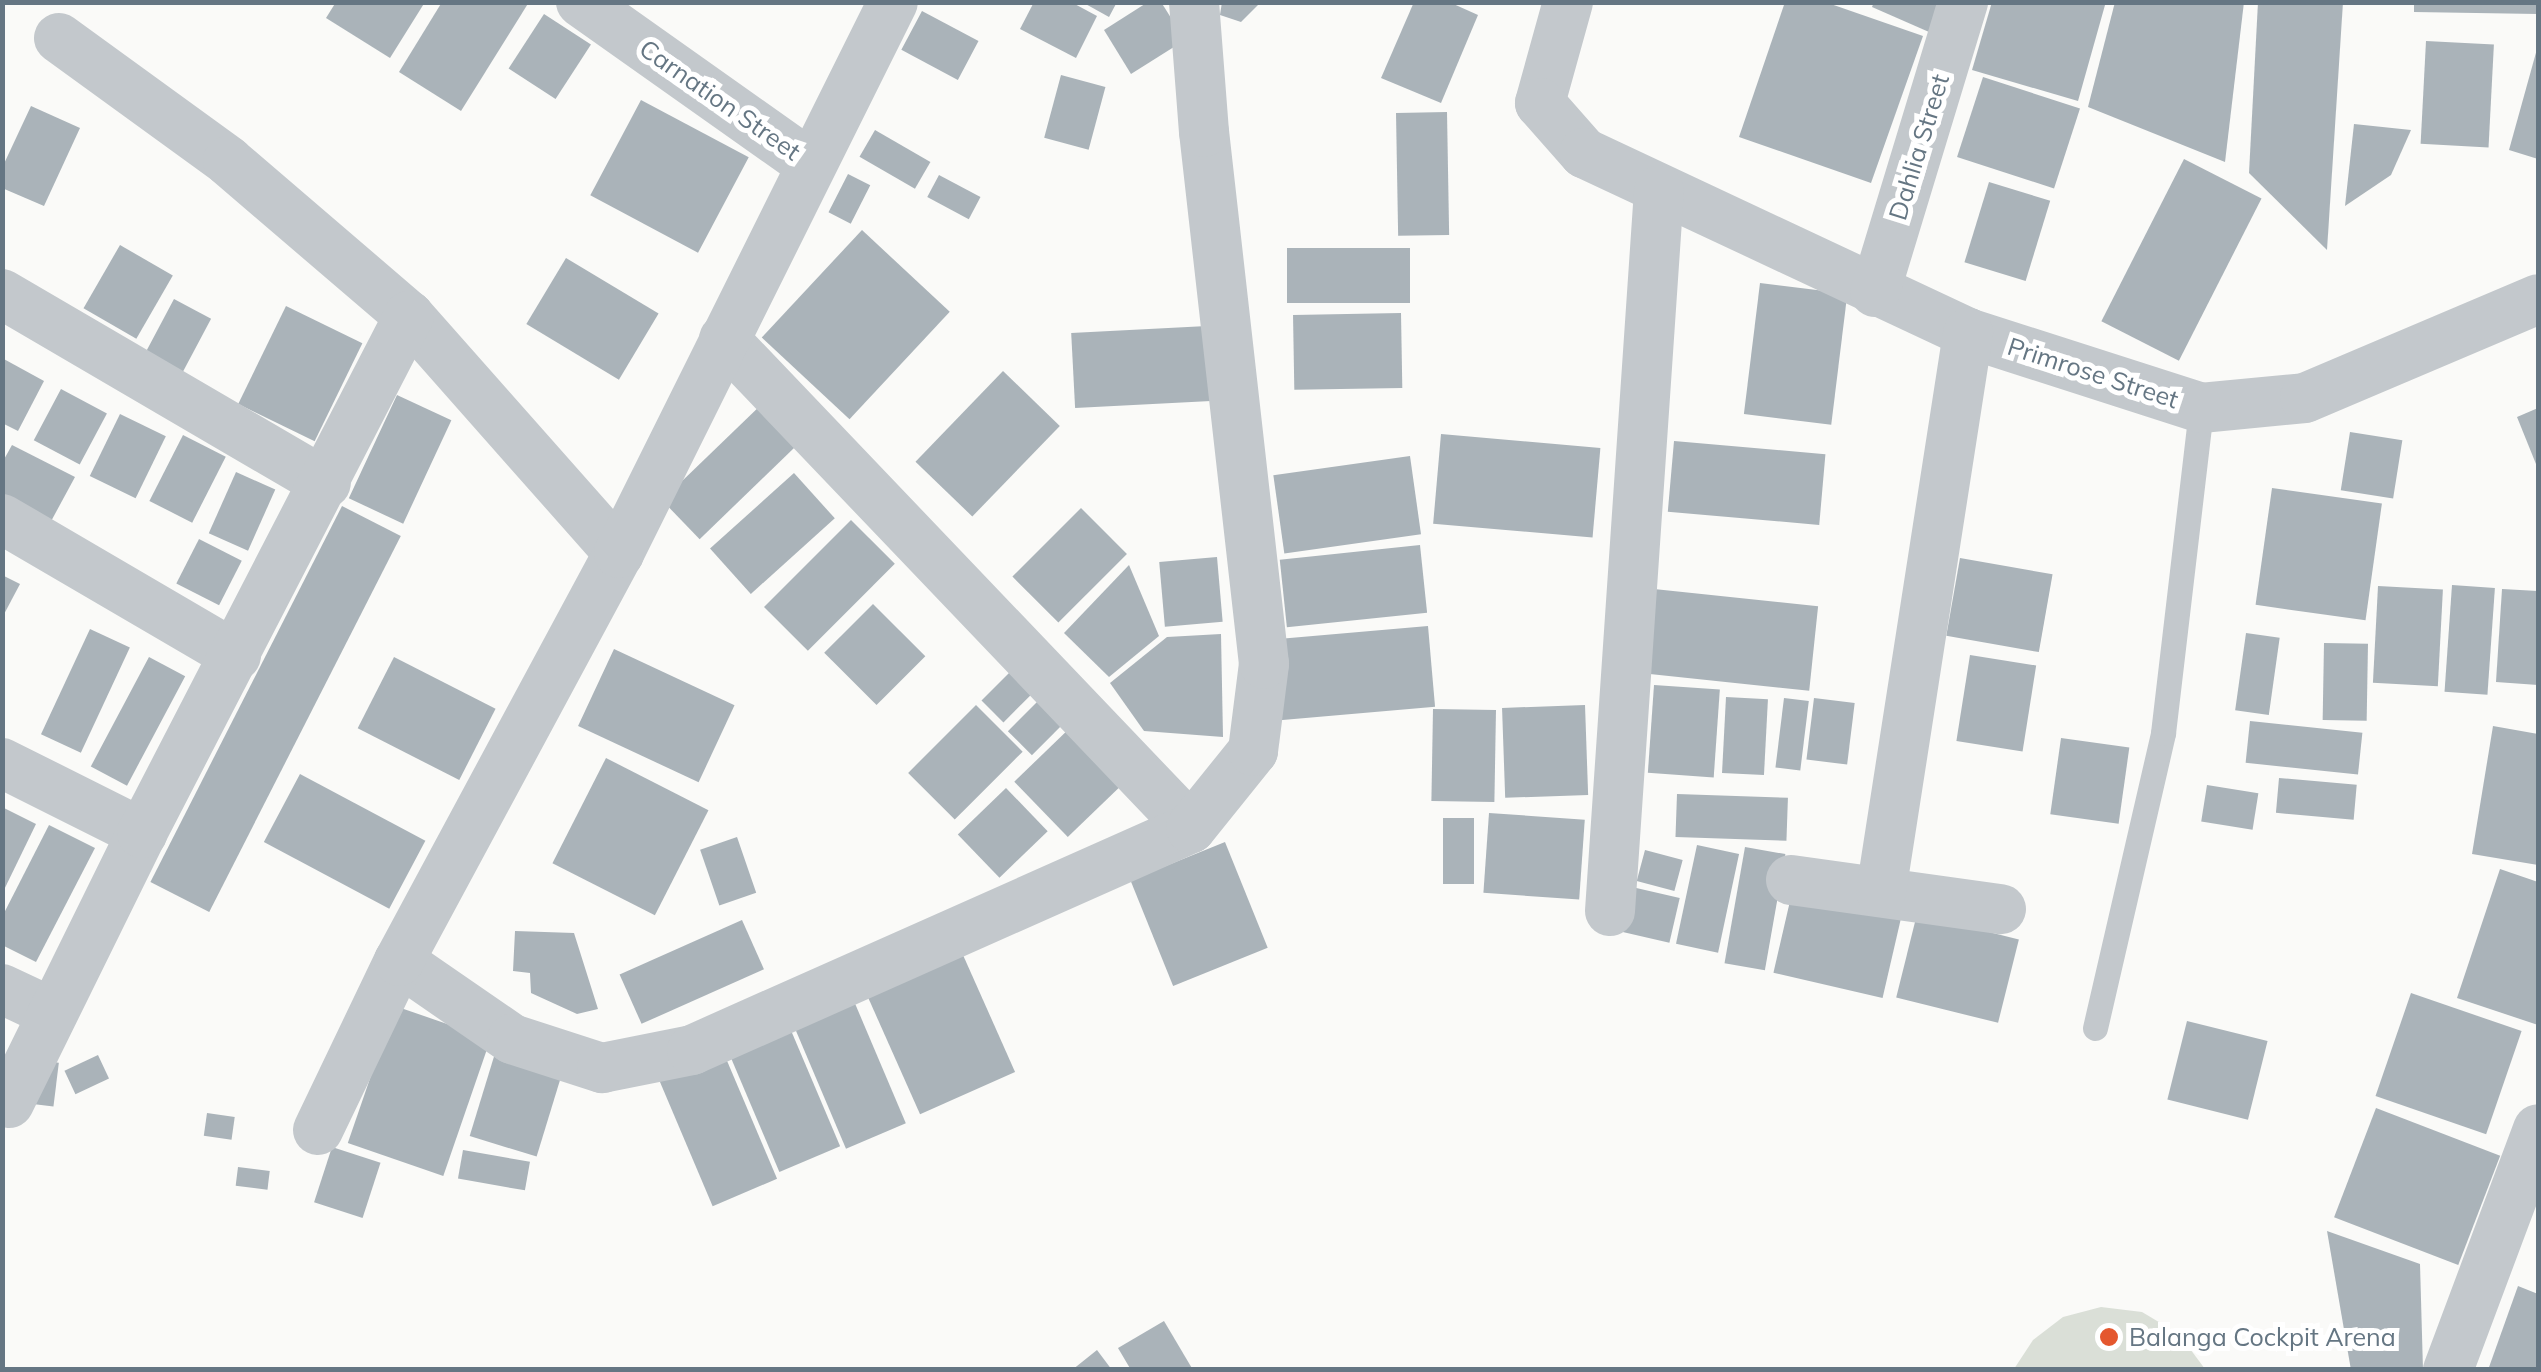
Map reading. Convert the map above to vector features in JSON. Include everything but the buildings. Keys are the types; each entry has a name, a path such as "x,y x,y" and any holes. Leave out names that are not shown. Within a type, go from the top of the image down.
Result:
{"street":[{"name":"Carnation Street","path":"581,2 810,164"},
{"path":"318,1130 399,960 619,553 893,2"},
{"path":"399,960 512,1039 602,1068 692,1050 1191,828 1254,751 1264,664 1206,152 1194,2"},
{"name":"Primrose Street","path":"1568,2 1540,103 1584,153 1968,334 2201,408 2305,398 2538,299"},
{"name":"Dahlia Street","path":"1875,292 1963,2"},
{"path":"59,38 228,161 409,316 619,553"},
{"path":"1610,911 1659,190"},
{"path":"2,294 326,483"},
{"path":"9,1104 142,834 409,316"},
{"path":"1881,892 1968,334"},
{"path":"724,339 1191,828"},
{"path":"2,520 236,656"},
{"path":"2,762 142,834"},
{"path":"1790,880 2001,909"},
{"path":"2,988 53,1013"},
{"path":"2448,1370 2538,1129"}],"lane":[{"path":"2094,1028 2162,733 2201,408"}],"shaded area":[{"name":"Balanga Cockpit Arena","path":"2101,1307 2142,1312 2179,1334 2205,1369 2014,1369 2033,1340 2063,1317"}],"place":[{"name":"Balanga Cockpit Arena","path":"2109,1337"}]}
